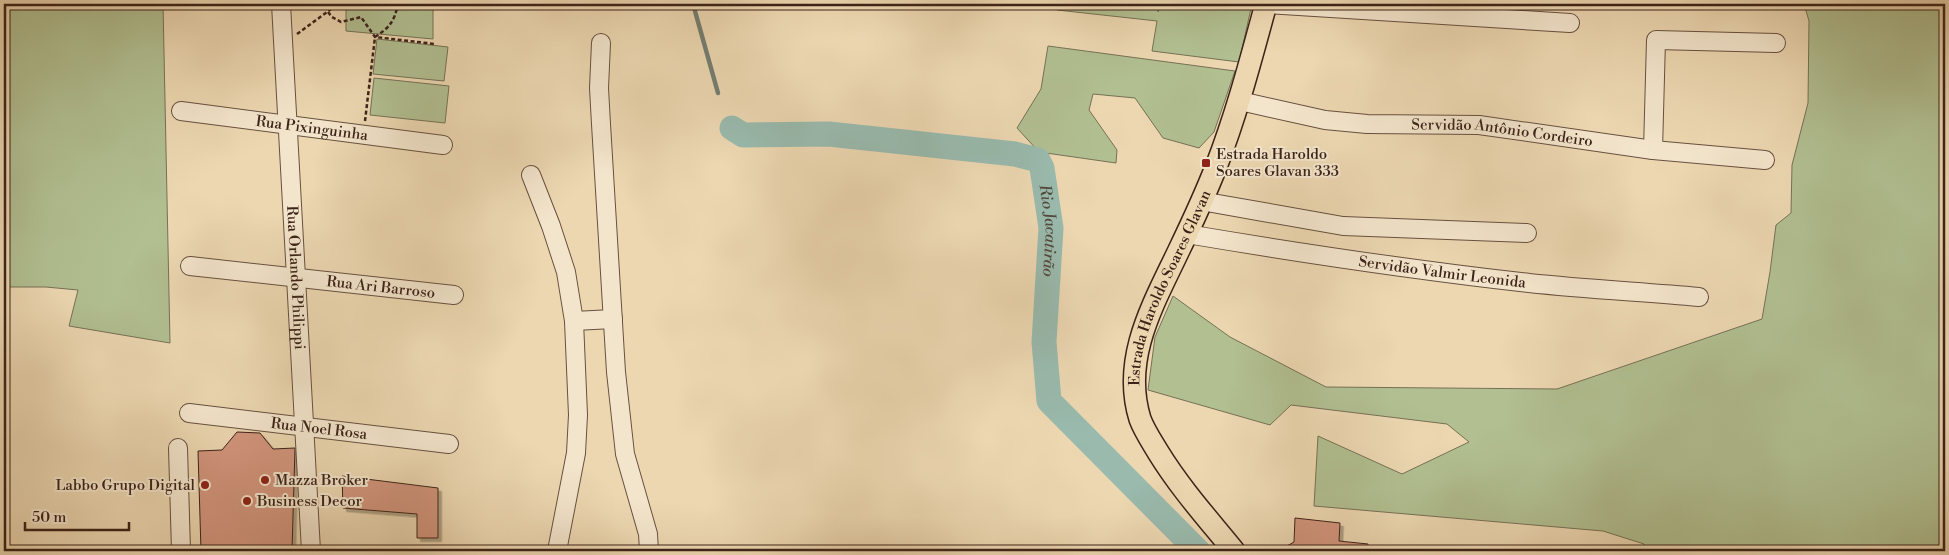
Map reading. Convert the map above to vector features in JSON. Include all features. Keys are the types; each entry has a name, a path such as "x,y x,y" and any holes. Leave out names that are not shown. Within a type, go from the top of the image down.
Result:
{"main road":[{"name":"Estrada Haroldo Soares Glavan","path":"1234,551 1190,497 1164,461 1141,420 1136,400 1134,376 1140,339 1149,313 1187,234 1240,101 1266,4"}],"street":[{"name":"Rua Orlando Philippi","path":"281,4 311,551"},
{"path":"1266,4 1570,23"},
{"path":"1653,150 1656,40 1776,43"},
{"path":"601,43 599,88 616,372 624,454 648,534 649,551"},
{"name":"Servidão Antônio Cordeiro","path":"1240,101 1324,120 1367,124 1479,125 1653,150 1764,160"},
{"name":"Rua Pixinguinha","path":"181,111 443,145"},
{"path":"531,175 551,226 566,272 574,321 578,414 576,453 557,551"},
{"path":"1201,201 1343,226 1527,233"},
{"name":"Servidão Valmir Leonida","path":"1187,234 1288,252 1439,272 1530,283 1699,297"},
{"name":"Rua Ari Barroso","path":"190,266 454,295"},
{"path":"574,321 613,320"},
{"name":"Rua Noel Rosa","path":"189,413 449,444"},
{"path":"178,448 181,551"}],"path":[{"path":"283,44 338,4"},
{"path":"375,37 389,28 398,4"},
{"path":"328,12 332,17 341,22 361,17 375,37 363,134"},
{"path":"375,37 435,44"}],"green space":[{"path":"4,4 163,4 170,343 69,326 78,290 46,287 4,287"},
{"path":"346,4 433,4 433,39 346,31"},
{"path":"1058,4 1159,4 1158,12 1160,4 1252,4 1239,62 1152,51 1157,21 1057,10"},
{"path":"1804,4 1945,4 1945,551 1646,551 1644,544 1603,531 1314,506 1318,436 1402,474 1469,442 1447,424 1291,405 1270,425 1148,390 1155,337 1173,296 1230,337 1326,387 1557,389 1762,319 1776,225 1791,213 1792,165 1808,103 1809,21"},
{"path":"377,39 448,47 444,81 373,74"},
{"path":"1048,46 1235,71 1214,132 1199,148 1163,138 1135,98 1093,94 1089,110 1117,150 1116,163 1039,152 1017,128 1041,89"},
{"path":"374,78 449,86 445,123 370,115"}],"building":[{"name":"Business Decor","path":"237,432 260,433 273,449 295,448 292,551 201,551 198,451 222,450"},
{"path":"342,476 438,488 438,538 417,538 417,514 343,508"},
{"path":"1295,518 1340,523 1339,541 1368,544 1368,551 1278,551 1294,542"}],"waterway":[{"path":"693,4 718,93"},
{"name":"Rio Jacatirão","path":"732,128 743,135 829,134 1015,154 1038,160 1042,168 1051,228 1044,342 1049,401 1198,551"}],"place":[{"name":"Estrada Haroldo Soares Glavan 333","path":"1206,163"},
{"name":"Mazza Broker","path":"265,480"},
{"name":"Labbo Grupo Digital","path":"205,485"},
{"name":"Business Decor","path":"247,501"}]}
